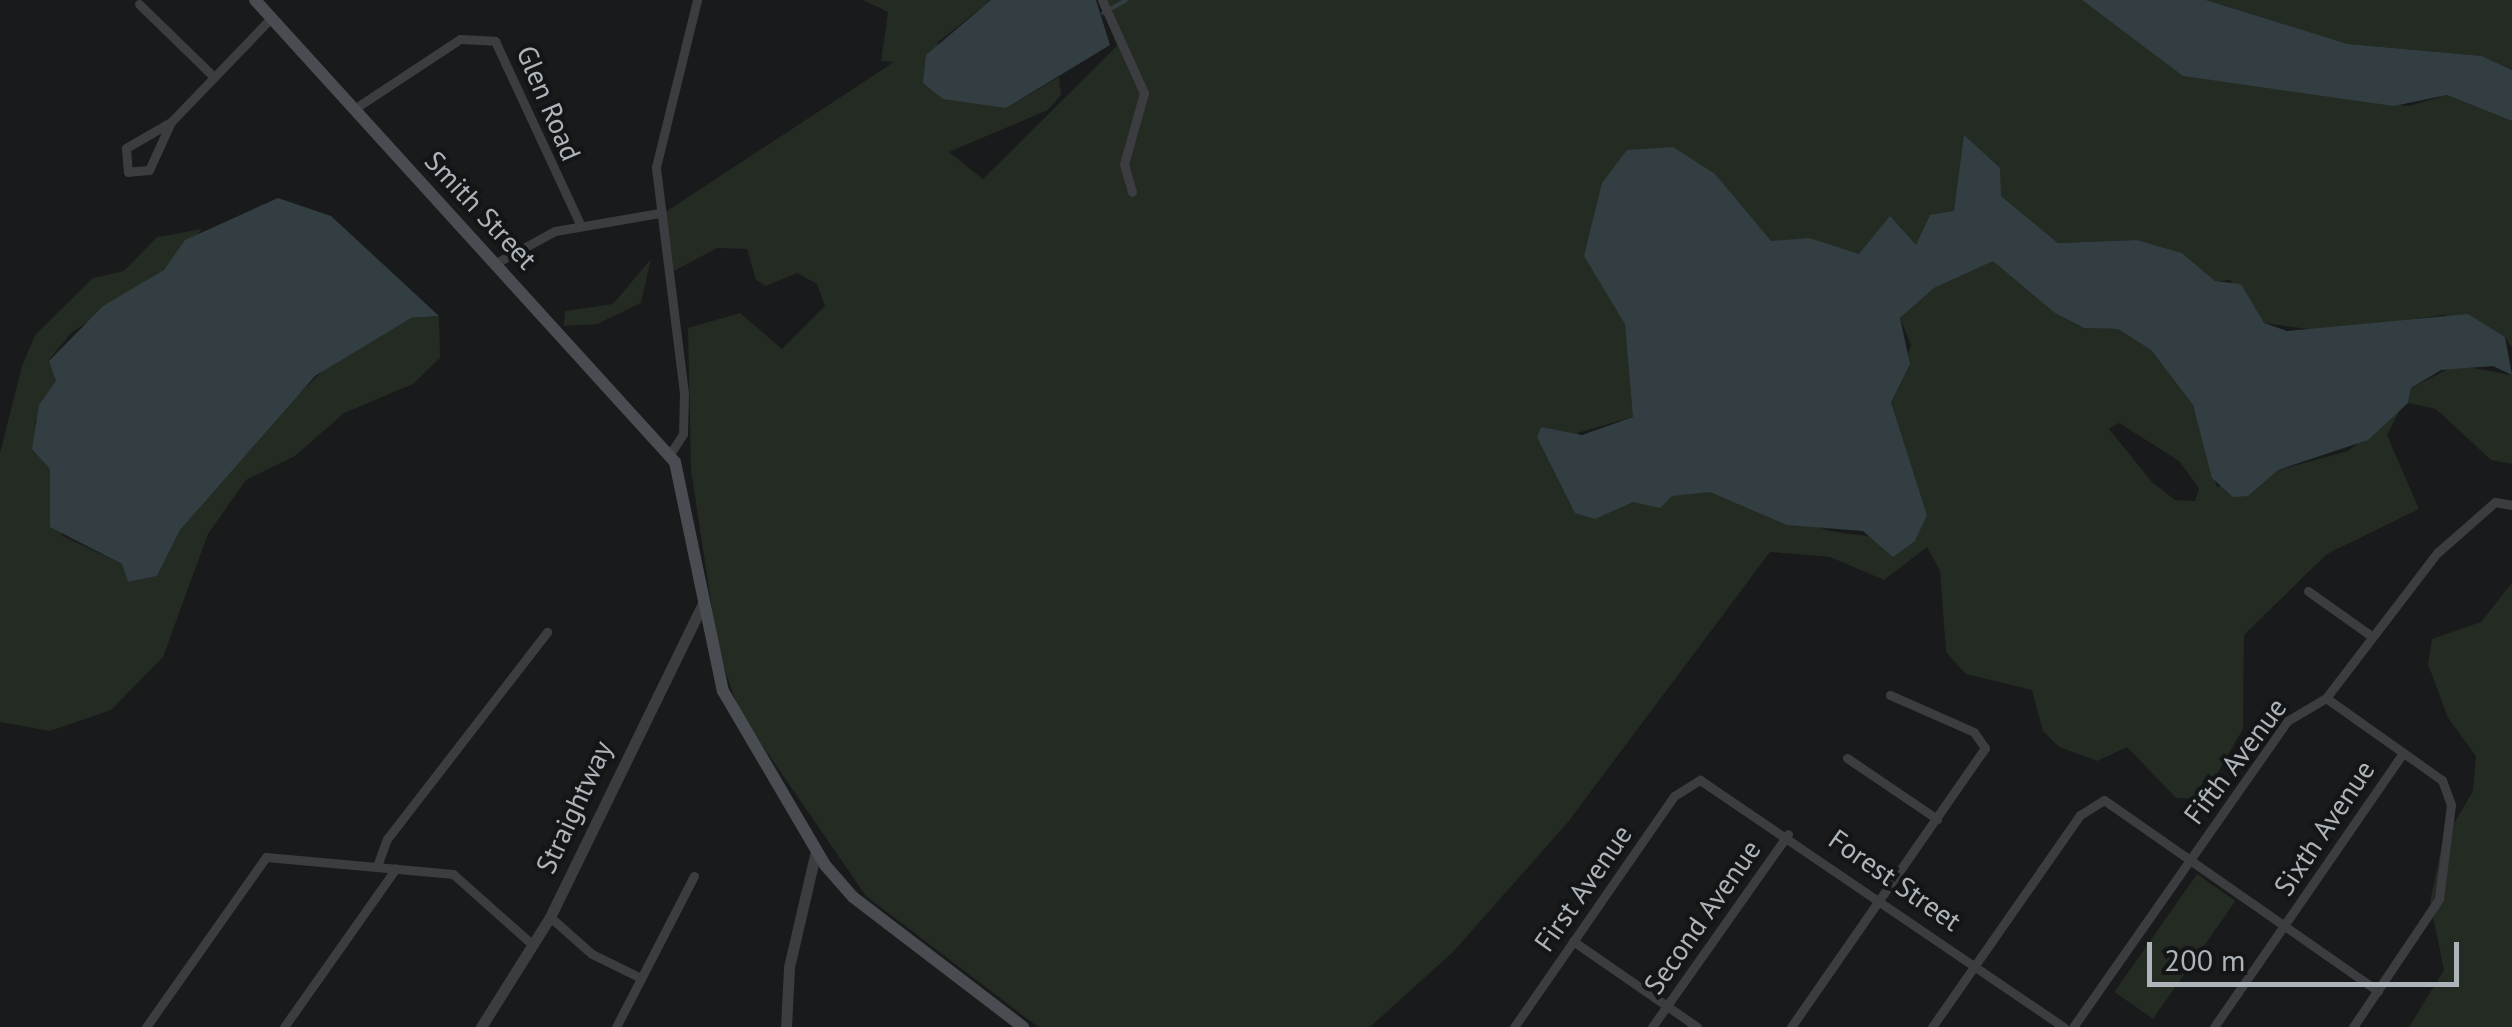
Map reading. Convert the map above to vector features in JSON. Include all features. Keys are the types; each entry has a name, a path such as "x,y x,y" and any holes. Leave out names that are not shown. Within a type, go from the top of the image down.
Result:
{"main road":[{"name":"Smith Street","path":"254,0 670,454"},
{"path":"670,454 686,489 703,602 732,713 816,852 853,897 1023,1027"}],"street":[{"path":"670,454 684,428 684,393 659,213 664,112 697,0"},
{"path":"139,4 211,74"},
{"path":"1106,8 1144,92 1124,164 1132,192"},
{"path":"171,122 126,148 128,172 149,170 171,122 211,74 271,18"},
{"name":"Glen Road","path":"354,109 460,39 495,41 580,224"},
{"path":"496,263 580,224 659,213"},
{"name":"Fifth Avenue","path":"2073,1027 2287,721 2326,698 2370,635 2436,553 2496,502 2512,505"},
{"path":"2308,591 2370,635"},
{"name":"Straightway","path":"481,1027 550,917 681,632 703,602"},
{"path":"377,866 386,839 547,632"},
{"path":"1791,1027 1937,819 1985,742 1890,695"},
{"path":"2326,698 2438,777 2451,804 2447,878 2353,1027"},
{"name":"Sixth Avenue","path":"2214,1027 2403,753"},
{"path":"1847,758 1937,819"},
{"name":"Forest Street","path":"1695,780 1788,834 2064,1027"},
{"name":"First Avenue","path":"1514,1027 1674,796 1695,780"},
{"path":"1932,1027 2097,801 2191,858 2378,992"},
{"name":"Second Avenue","path":"1652,1027 1788,834"},
{"path":"786,1027 789,967 816,852"},
{"path":"146,1027 266,857 460,876 533,945"},
{"path":"284,1027 396,868"},
{"path":"616,1027 694,876"},
{"path":"550,917 592,954 641,978"},
{"path":"1573,941 1697,1027"}],"shaded area":[{"path":"863,0 991,0 937,43 1006,108 1059,77 1061,95 1048,110 949,152 983,179 1117,46 1099,0 2082,0 2184,76 2409,106 2447,95 2512,121 2512,348 2505,337 2444,315 2323,331 2264,323 2230,280 2216,282 2182,253 2137,240 2058,243 2001,196 1996,178 1917,245 1625,324 1638,391 1633,417 1577,433 1671,489 1709,489 1830,531 1873,537 1927,515 1891,402 1911,345 1900,318 1934,288 1993,260 2055,313 2084,328 2118,329 2151,350 2193,405 2217,487 2348,451 2400,410 2387,435 2419,509 2327,554 2244,635 2243,729 2203,798 2176,798 2127,747 2097,761 2059,747 2043,731 2032,690 1966,674 1946,652 1940,571 1927,547 1884,580 1830,557 1770,552 1568,822 1453,952 1370,1027 1038,1027 866,896 740,713 719,653 691,471 688,328 740,313 782,349 825,306 817,284 797,273 766,286 756,280 747,249 717,248 674,271 664,213 894,62 881,61 888,12","holes":["2119,423 2179,461 2199,488 2195,501 2175,500 2152,482 2109,429"]},
{"path":"991,0 1096,0 1110,45 1006,108 943,99 923,83 926,55"},
{"path":"2082,0 2206,0 2348,44 2482,56 2512,70 2512,121 2447,95 2394,106 2183,76"},
{"path":"2206,0 2512,0 2512,70 2482,56 2348,44"},
{"path":"1964,135 2000,168 2001,196 2058,243 2137,240 2182,253 2215,281 2241,284 2264,323 2287,331 2468,314 2505,337 2512,375 2493,366 2441,370 2411,388 2408,403 2368,440 2278,470 2248,496 2233,497 2212,478 2193,405 2151,350 2118,329 2084,328 2055,313 1993,261 1934,288 1900,318 1910,364 1891,402 1927,515 1915,541 1893,557 1863,531 1787,525 1710,492 1672,496 1660,508 1633,502 1595,519 1575,513 1537,437 1541,427 1582,435 1633,417 1625,324 1584,256 1602,183 1627,150 1673,147 1715,174 1771,241 1809,238 1859,254 1890,216 1916,245 1930,215 1954,211"},
{"path":"278,198 331,216 439,316 411,318 315,376 180,530 157,576 128,582 122,564 50,527 50,469 32,449 39,405 56,381 49,361 103,306 164,270 185,240"},
{"path":"202,229 164,270 71,333 49,360 56,381 35,422 50,468 50,515 63,536 122,564 128,582 157,576 180,530 254,437 333,361 411,318 439,316 440,358 413,384 344,413 295,456 246,480 208,534 163,657 111,710 50,731 0,722 0,453 22,366 35,335 93,278 124,271 157,237"},
{"path":"651,259 641,303 597,324 564,326 565,311 613,304"},
{"path":"2456,365 2512,375 2512,464 2491,460 2436,409 2408,403 2411,388"},
{"path":"2512,583 2512,1027 2409,1027 2444,970 2430,902 2442,844 2473,791 2476,756 2448,718 2428,664 2432,639 2481,622"},
{"path":"2197,874 2236,901 2153,1019 2114,992"}],"waterway":[{"path":"1103,13 1126,0"}]}
